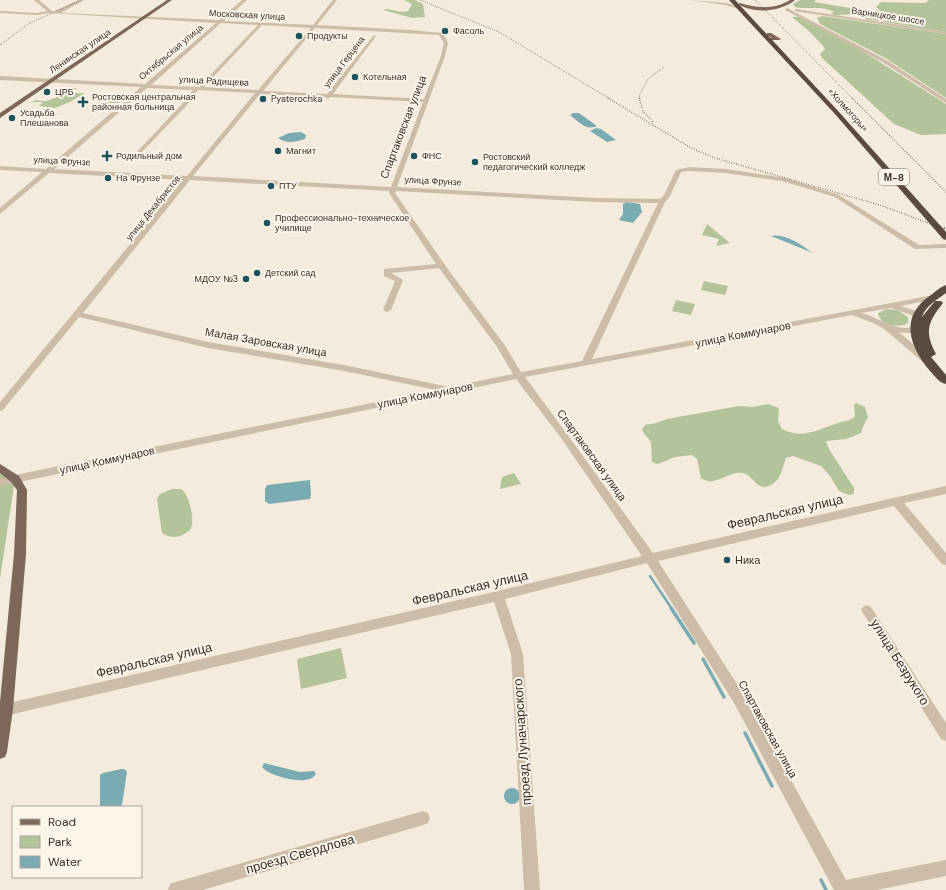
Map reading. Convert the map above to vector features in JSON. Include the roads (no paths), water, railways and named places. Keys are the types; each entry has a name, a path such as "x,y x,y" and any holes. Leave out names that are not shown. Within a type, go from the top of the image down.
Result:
{"highway":[{"name":"«Холмогоры»","path":"731,0 747,11 946,237"},
{"name":"«Холмогоры»","path":"738,4 860,132 946,229"},
{"path":"946,288 926,303 919,323 917,343 927,361 946,381"},
{"path":"919,323 931,310 946,298"},
{"path":"919,323 927,347 938,365 946,373"}],"main road":[{"name":"Ленинская улица","path":"0,116 170,0"},
{"path":"738,4 753,7 780,7 793,0"},
{"path":"747,11 748,8 753,7"},
{"path":"0,468 15,479 22,490 21,540 0,752"}],"street":[{"path":"36,0 54,13 82,0"},
{"name":"Октябрьская улица","path":"0,212 245,0"},
{"name":"улица Декабристов","path":"0,408 335,0"},
{"path":"691,0 738,4"},
{"path":"721,3 730,2 731,0"},
{"name":"Варницкое шоссе","path":"780,7 946,33"},
{"path":"787,9 886,62 946,101"},
{"name":"Московская улица","path":"0,12 37,14 54,13 440,33"},
{"path":"139,153 261,24"},
{"name":"Спартаковская улица","path":"440,33 445,40 446,46 427,101 392,188 392,193 441,266 501,346 519,376 564,436 650,558 739,699 843,890"},
{"name":"улица Герцена","path":"328,97 374,36"},
{"name":"улица Радищева","path":"0,78 328,97 427,101"},
{"name":"улица Фрунзе","path":"0,168 596,200 662,201"},
{"path":"585,364 662,201 667,196 676,173 682,170 726,171 770,176 837,196 918,247 946,246"},
{"path":"387,310 399,280 387,274 388,271 441,266"},
{"name":"улица Коммунаров","path":"0,482 519,376 878,309 934,297"},
{"path":"878,309 872,313 883,324 903,331 919,323 902,309 888,307"},
{"name":"Малая Заровская улица","path":"78,314 208,345 344,368 451,390"},
{"name":"улица Коммунаров","path":"850,314 864,316 883,324 927,361"},
{"name":"Февральская улица","path":"3,710 498,596 650,558 946,490"},
{"path":"896,501 946,561"},
{"name":"проезд Луначарского","path":"498,596 517,654 532,890"},
{"name":"улица Безрукого","path":"867,610 946,735"},
{"name":"проезд Свердлова","path":"176,890 423,818"},
{"path":"843,890 946,868"}],"water":[{"path":"573,113 579,113 597,126 586,127 570,115"},
{"path":"596,128 601,129 616,140 607,142 590,131"},
{"path":"301,132 306,135 305,139 291,142 278,138 289,133"},
{"path":"626,202 640,204 642,212 633,223 619,220 623,214 623,204"},
{"path":"771,236 782,236 788,238 813,253"},
{"path":"310,480 310,499 269,504 265,501 265,489 267,485"},
{"path":"264,763 300,772 314,771 316,774 312,778 306,780 291,780 265,770 262,767"},
{"path":"121,769 124,769 127,772 122,805 120,806 100,806 100,775"},
{"path":"512,788 519,793 520,796 515,803 512,804 505,799 504,796 509,789"}],"waterway":[{"path":"650,576 672,609"},
{"path":"671,608 694,643"},
{"path":"703,659 724,697"},
{"path":"745,733 772,786"},
{"path":"821,880 826,890"}],"railway":[{"path":"0,45 28,24 81,0"},
{"path":"420,0 499,32 610,99"},
{"path":"755,0 853,99"},
{"path":"640,99 639,96 648,79 664,67"},
{"path":"608,98 693,149 715,158 880,205 939,227"},
{"path":"639,98 643,111 653,122"},
{"path":"853,99 946,192"},
{"path":"937,226 946,229"}],"place":[{"name":"Фасоль","path":"445,31"},
{"name":"Продукты","path":"299,36"},
{"name":"Котельная","path":"355,77"},
{"name":"ЦРБ","path":"47,92"},
{"name":"Pyaterochka","path":"263,99"},
{"name":"Ростовская центральная районная больница","path":"83,102"},
{"name":"Усадьба Плешанова","path":"12,118"},
{"name":"Магнит","path":"278,151"},
{"name":"Родильный дом","path":"107,156"},
{"name":"ФНС","path":"414,156"},
{"name":"Ростовский педагогический колледж","path":"475,162"},
{"name":"На Фрунзе","path":"108,178"},
{"name":"ПТУ","path":"271,186"},
{"name":"Профессионально-техническое училище","path":"267,223"},
{"name":"Детский сад","path":"257,273"},
{"name":"МДОУ №3","path":"246,279"},
{"name":"Ника","path":"727,560"}]}
